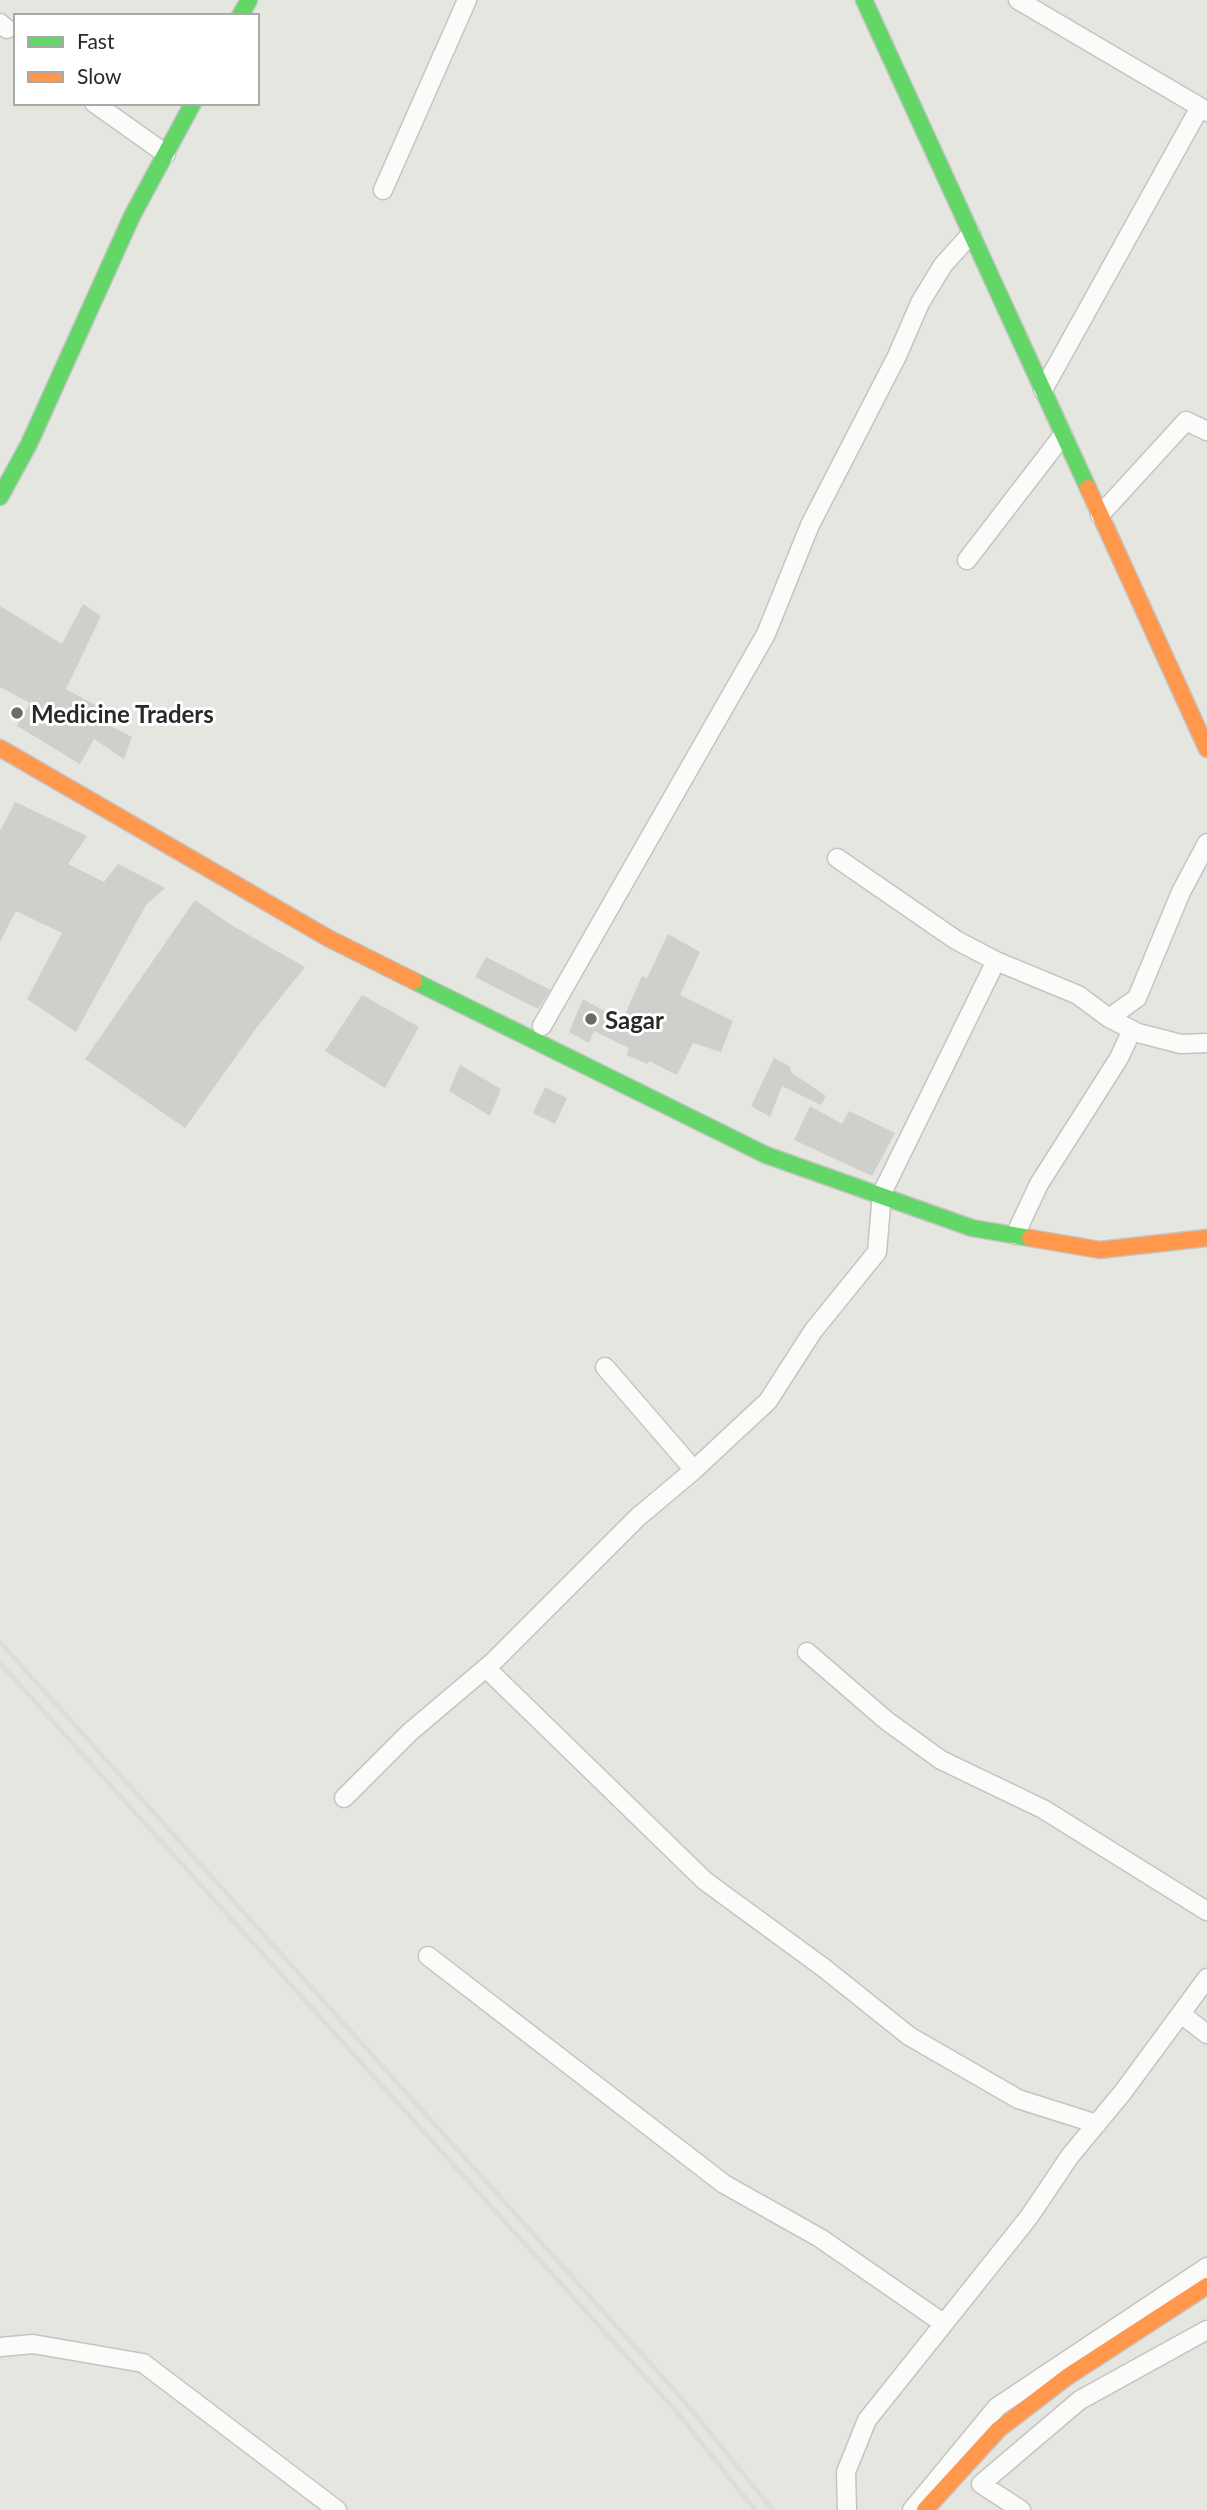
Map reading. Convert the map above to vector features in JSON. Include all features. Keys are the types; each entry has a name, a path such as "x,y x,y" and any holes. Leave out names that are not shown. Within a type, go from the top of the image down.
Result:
{"main road":[{"path":"864,0 1207,748"},
{"path":"0,497 29,444 132,216 192,105"},
{"path":"0,734 341,930 542,1026 654,1086 666,1108"},
{"path":"0,748 328,938 666,1108 766,1155 882,1193 972,1228 1100,1250 1207,1238"},
{"path":"0,765 326,956"},
{"path":"399,992 640,1112 666,1108"},
{"path":"925,2510 999,2429 1067,2377 1207,2286"}],"street":[{"path":"383,190 467,0"},
{"path":"1018,0 1203,109 1043,390"},
{"path":"97,105 166,154"},
{"path":"542,1026 766,634 810,525 897,356 920,303 943,265 971,234"},
{"path":"1100,515 1186,421 1207,431"},
{"path":"967,560 1063,435"},
{"path":"1109,1018 1137,998 1181,892 1207,843"},
{"path":"837,858 956,940 996,961 1078,995 1109,1018 1132,1030 1181,1044 1207,1043"},
{"path":"344,1798 410,1732 486,1668 638,1517 694,1470 768,1401 813,1331 877,1252 882,1193 996,961"},
{"path":"1015,1235 1039,1184 1119,1058 1132,1030"},
{"path":"606,1367 694,1470"},
{"path":"807,1653 887,1721 942,1760 1043,1809 1207,1911"},
{"path":"486,1668 705,1881 824,1968 909,2036 1018,2099 1097,2124"},
{"path":"428,1956 724,2184 820,2238 943,2323"},
{"path":"847,2510 846,2472 867,2420 1029,2217 1207,1978"},
{"path":"1181,2014 1207,2034"},
{"path":"912,2510 997,2407 1207,2267"},
{"path":"1021,2510 981,2484 1080,2400 1207,2330"},
{"path":"0,2347 33,2344 143,2363 337,2510"}],"building":[{"path":"83,604 101,616 66,689 108,712 103,722 132,737 124,759 94,739 80,764 17,726 30,703 0,687 0,606 62,644"},
{"path":"15,802 87,836 68,864 104,882 118,864 165,888 146,905 76,1032 27,999 62,933 16,911 0,942 0,831"},
{"path":"195,900 231,925 305,967 257,1027 185,1128 85,1059"},
{"path":"668,934 700,952 680,995 733,1021 721,1052 693,1043 677,1075 649,1061 648,1064 626,1055 629,1048 594,1031 589,1043 569,1032 583,999 622,1021 642,976 647,978"},
{"path":"486,957 550,990 538,1009 475,977"},
{"path":"362,995 419,1027 385,1088 325,1051"},
{"path":"774,1058 789,1066 792,1073 826,1096 821,1105 782,1086 770,1117 751,1106"},
{"path":"460,1065 501,1089 490,1116 449,1091"},
{"path":"545,1087 567,1098 555,1124 533,1113"},
{"path":"810,1106 842,1124 849,1111 895,1133 872,1176 794,1140"}],"railway":[{"path":"0,1642 684,2401 773,2510"},
{"path":"0,1663 676,2411 755,2510"}],"traffic: fast":[{"path":"241,14 249,0"},
{"path":"864,0 1088,488"},
{"path":"0,497 29,444 132,216 192,105"},
{"path":"414,981 766,1155 972,1228 1030,1238"}],"traffic: slow":[{"path":"1088,488 1207,749"},
{"path":"0,748 328,938 414,981"},
{"path":"1030,1238 1100,1250 1207,1238"},
{"path":"925,2510 999,2429 1067,2377 1207,2286"}],"place":[{"name":"Medicine Traders","path":"17,713"},
{"name":"Sagar","path":"591,1019"}]}
